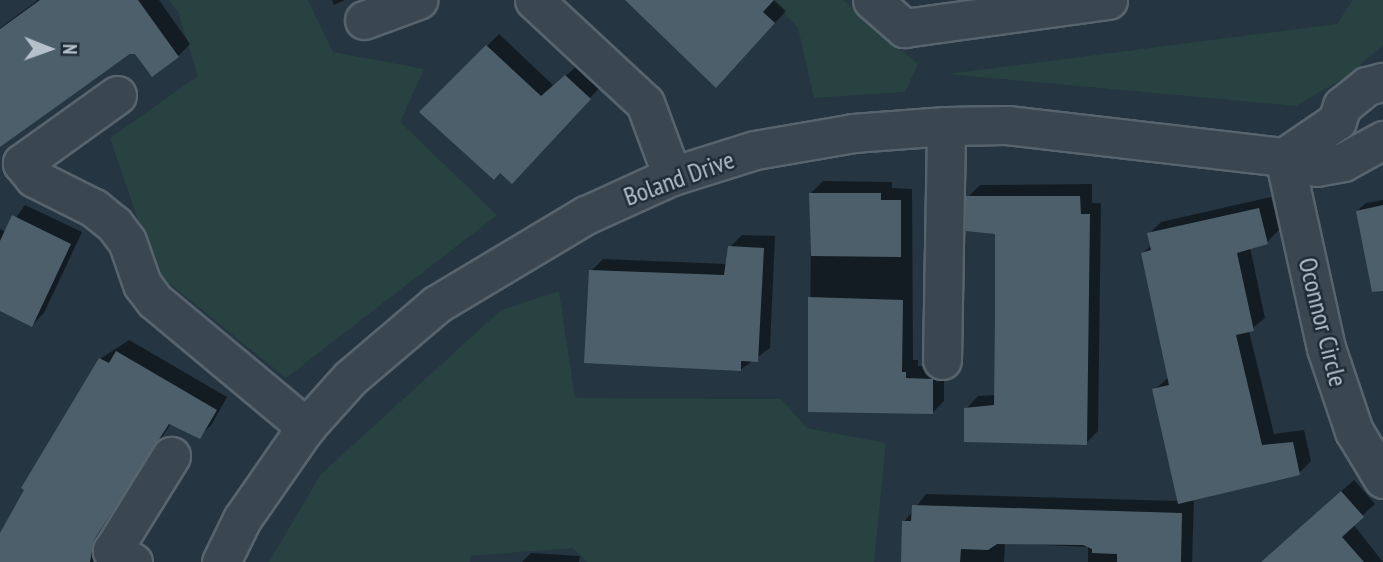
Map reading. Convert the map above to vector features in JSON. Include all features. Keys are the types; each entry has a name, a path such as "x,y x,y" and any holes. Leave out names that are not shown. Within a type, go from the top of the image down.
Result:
{"street":[{"path":"364,20 418,0"},
{"path":"534,0 645,103 672,176"},
{"path":"872,0 904,28 1108,0"},
{"path":"1284,157 1310,135 1338,121 1350,121 1368,108 1380,97 1383,82"},
{"path":"11,168 117,95"},
{"name":"Boland Drive","path":"221,562 242,519 306,427 350,378 437,304 586,215 672,176 792,144 853,133 946,127 1007,125 1284,157 1316,167 1343,162 1383,140"},
{"path":"942,360 946,127"},
{"name":"Oconnor Circle","path":"1284,157 1326,348 1354,431 1383,479"},
{"path":"11,168 94,208 114,224 127,241 142,284 155,301 306,427"},
{"path":"133,562 112,551 171,456"}],"green space":[{"path":"169,0 308,0 333,52 424,69 400,122 497,215 286,378 156,273 110,138 198,76 178,12"},
{"path":"772,0 843,0 918,64 905,92 814,98 798,28"},
{"path":"1353,0 1383,0 1383,45 1349,75 1296,106 947,74 1337,24"},
{"path":"559,291 575,398 781,399 807,428 886,443 874,562 587,562 573,548 470,556 470,562 269,562 321,474 501,310"}],"building":[{"path":"40,0 138,0 179,57 152,77 135,54 130,54 0,147 0,29"},
{"path":"625,0 774,0 763,12 775,23 716,88"},
{"path":"486,45 541,96 565,75 591,99 512,184 500,173 494,180 419,112"},
{"path":"809,193 881,193 881,200 901,200 901,257 811,256"},
{"path":"966,196 1080,196 1081,214 1090,214 1087,445 964,442 964,408 994,405 995,315 995,234 966,231"},
{"path":"1383,205 1383,291 1372,292 1356,211"},
{"path":"1259,208 1268,244 1237,253 1254,331 1236,335 1262,445 1293,442 1300,475 1178,504 1152,389 1169,385 1141,253 1151,250 1147,233"},
{"path":"12,215 71,244 32,327 0,311 0,241"},
{"path":"728,246 764,248 758,362 741,361 741,371 584,363 589,270 724,275"},
{"path":"808,297 903,300 902,372 906,372 906,378 933,379 933,414 808,412"},
{"path":"116,351 217,410 200,439 169,424 94,540 90,562 0,562 0,533 24,490 21,488 99,358 109,363"},
{"path":"1341,491 1364,517 1342,537 1364,562 1261,562"},
{"path":"912,505 1182,513 1181,562 1117,562 1117,554 1092,553 1092,549 1083,545 997,544 988,550 961,549 960,562 901,562 902,521 911,521"}]}
